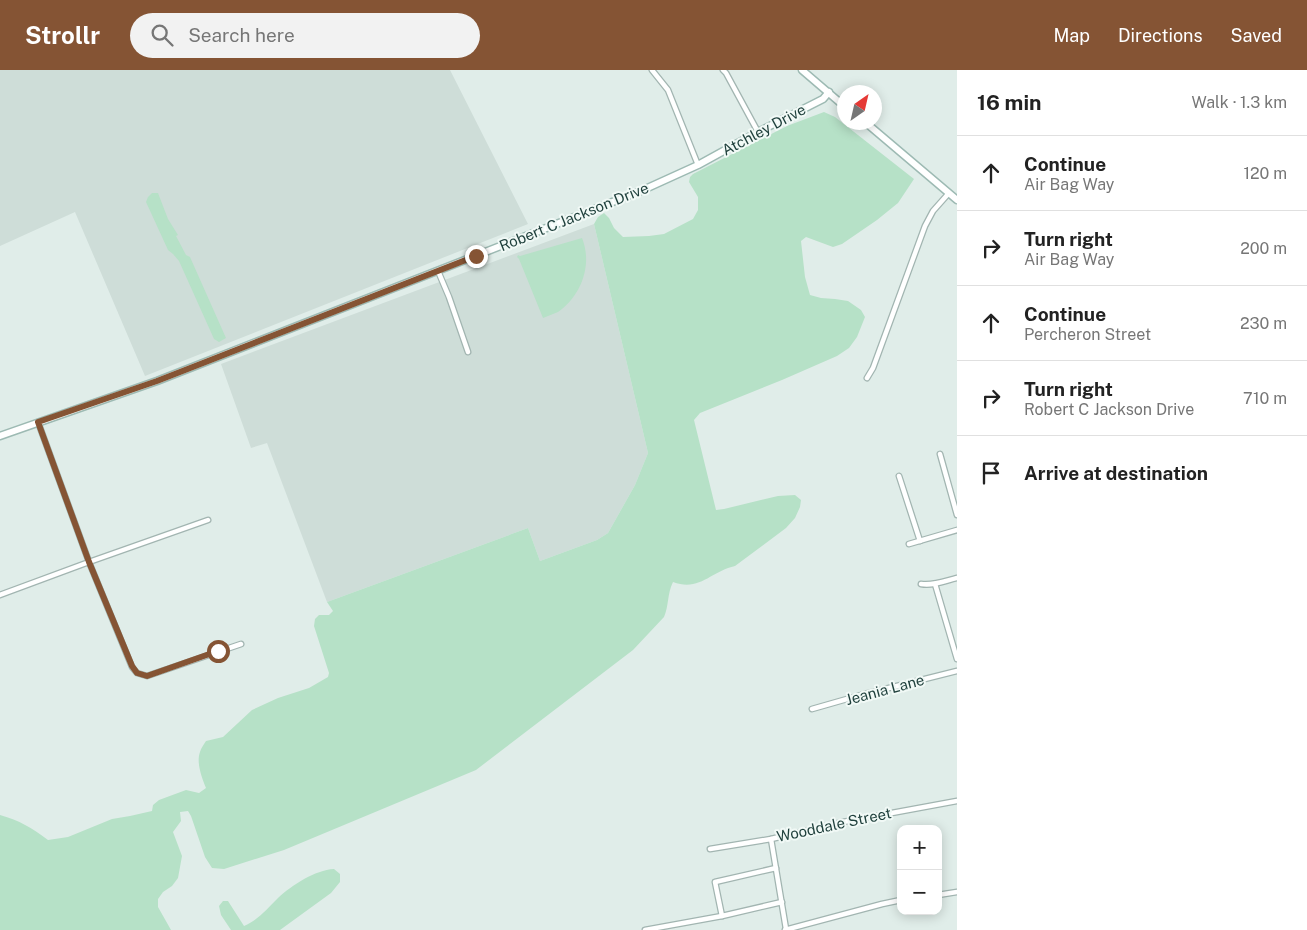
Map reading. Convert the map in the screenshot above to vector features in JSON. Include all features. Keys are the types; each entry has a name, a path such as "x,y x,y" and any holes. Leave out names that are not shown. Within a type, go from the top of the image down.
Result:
{"main road":[{"path":"802,70 837,99"},
{"name":"Atchley Drive","path":"698,165 823,99 829,92"},
{"path":"874,130 957,200"},
{"name":"Robert C Jackson Drive","path":"0,436 157,381 643,190 698,165"}],"street":[{"path":"652,70 668,90 698,165"},
{"path":"722,70 726,73 758,132"},
{"path":"867,378 873,368 925,226 934,211 949,193"},
{"path":"438,271 468,352"},
{"path":"38,422 89,562 132,666 137,673 147,676 241,644"},
{"path":"940,454 957,515"},
{"path":"899,476 920,540"},
{"path":"0,595 208,520"},
{"path":"909,544 957,530"},
{"path":"921,584 935,584 957,578"},
{"path":"935,584 957,659"},
{"name":"Jeania Lane","path":"812,709 957,671"},
{"name":"Wooddale Street","path":"710,849 770,839 843,822 957,801"},
{"path":"770,839 786,930 897,901"},
{"path":"722,916 715,882 776,868"},
{"path":"942,894 957,892"},
{"path":"645,930 722,916 782,902"}],"shaded area":[{"path":"0,70 450,70 528,224 145,376 75,212 0,246"},
{"path":"594,224 648,453 635,485 608,533 597,540 540,561 528,528 327,602 267,443 251,448 221,364"}],"green space":[{"path":"824,112 837,119 837,130 852,130 914,179 898,203 842,244 833,247 806,237 801,241 805,277 810,295 848,301 861,310 865,317 857,337 849,348 837,356 782,380 700,413 694,420 716,510 778,496 795,495 801,500 800,507 795,518 786,528 735,566 698,583 682,584 673,582 664,617 633,650 476,770 284,850 224,869 212,868 205,857 191,816 188,811 180,812 181,821 173,832 182,856 178,878 158,899 158,907 171,930 0,930 0,815 25,825 48,840 68,837 112,819 152,811 153,805 159,800 186,790 199,793 206,788 200,770 199,756 206,741 223,737 252,710 278,698 309,688 328,677 329,673 314,626 315,619 319,615 329,615 333,611 327,602 528,528 540,561 597,540 608,533 635,485 648,453 594,224 598,217 604,213 623,237 664,234 693,219 698,210 698,197 689,182 693,174 787,126"},
{"path":"152,193 158,193 168,219 178,235 176,236 186,255 190,257 226,338 219,342 214,339 179,261 168,250 146,202"},
{"path":"582,238 586,259 583,279 579,289 558,312 543,318 517,257 518,255"},
{"path":"334,869 340,874 340,882 331,893 280,930 231,930 221,915 219,906 223,901 228,901 244,926 249,924 297,883 319,872"}],"route":[{"path":"218,651 147,676 137,673 132,666 89,562 38,422 157,381 476,256"}]}
